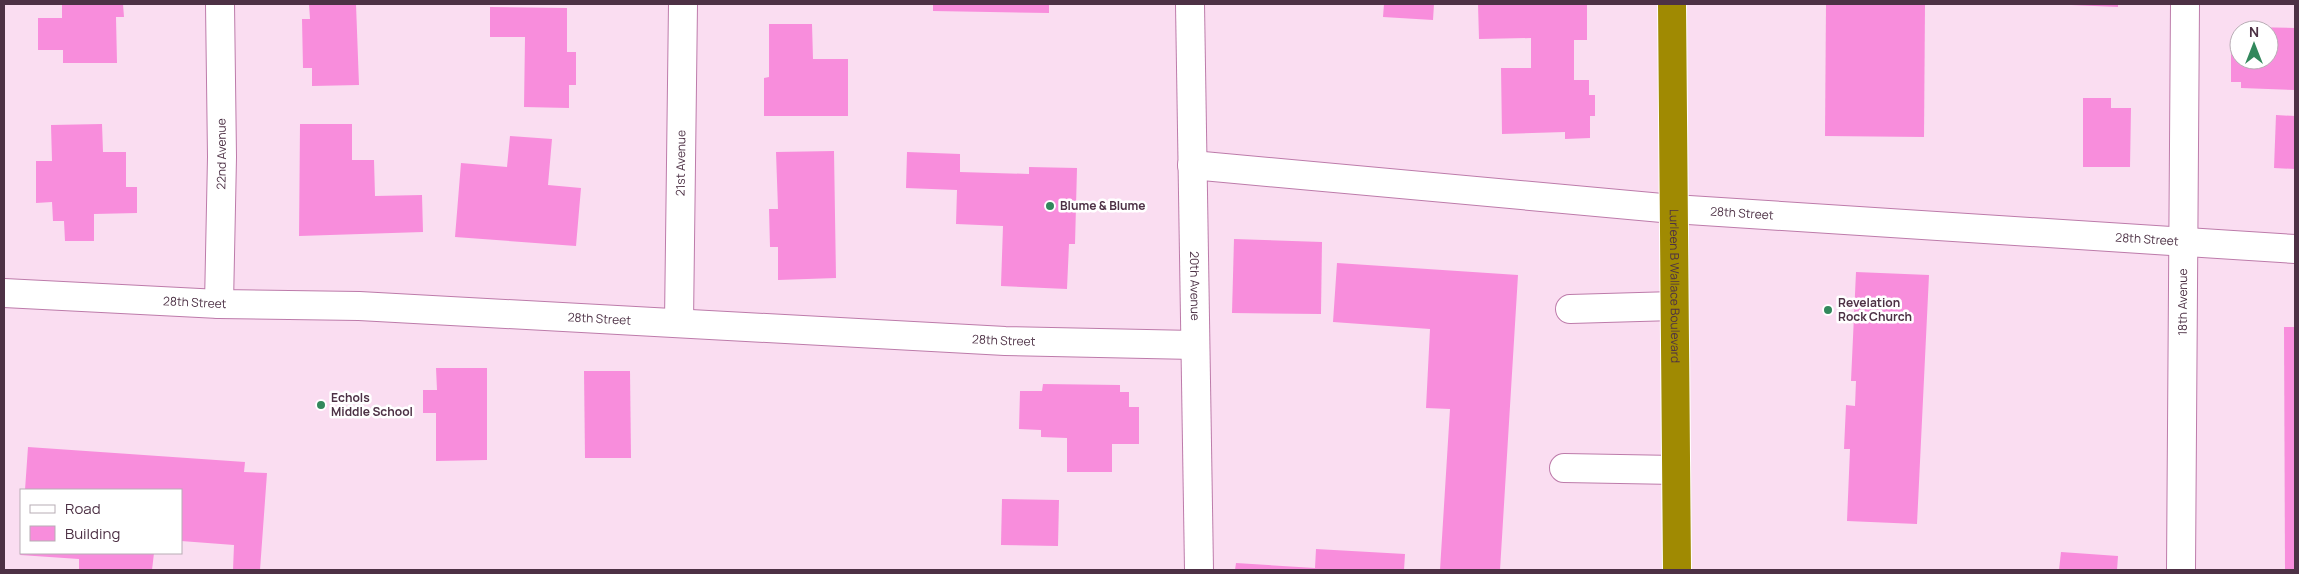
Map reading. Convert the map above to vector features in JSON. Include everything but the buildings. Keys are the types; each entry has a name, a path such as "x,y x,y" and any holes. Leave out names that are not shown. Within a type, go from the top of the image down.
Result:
{"highway":[{"name":"Lurleen B Wallace Boulevard","path":"1672,4 1676,570"}],"street":[{"name":"22nd Avenue","path":"219,304 222,157 220,4"},
{"name":"21st Avenue","path":"679,322 683,4"},
{"name":"20th Avenue","path":"1190,4 1199,570"},
{"name":"18th Avenue","path":"2181,570 2185,4"},
{"name":"28th Street","path":"1192,165 1673,210 2295,249"},
{"name":"28th Street","path":"4,292 219,304 359,306 1005,341 1194,345"},
{"path":"1570,309 1674,306"},
{"path":"1564,468 1676,470"}],"place":[{"name":"Blume & Blume","path":"1050,206"},
{"name":"Revelation Rock Church","path":"1828,310"},
{"name":"Echols Middle School","path":"321,405"}]}
